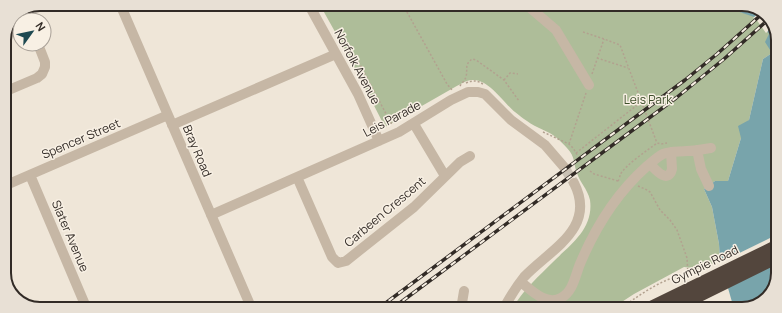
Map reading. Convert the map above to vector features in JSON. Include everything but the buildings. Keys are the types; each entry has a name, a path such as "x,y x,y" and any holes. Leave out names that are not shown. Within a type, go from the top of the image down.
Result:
{"highway":[{"name":"Gympie Road","path":"684,302 771,249"},
{"name":"Gympie Road","path":"665,302 771,260"}],"street":[{"name":"Bray Road","path":"123,11 249,302"},
{"name":"Norfolk Avenue","path":"312,11 358,94 377,137"},
{"path":"534,11 556,30 589,85"},
{"path":"11,89 37,78 42,74 45,67 45,62 41,52"},
{"name":"Spencer Street","path":"11,183 336,54"},
{"name":"Leis Parade","path":"211,215 297,177 377,137 399,132 458,96 468,92 478,92 484,94 511,120 545,145 564,167"},
{"path":"414,124 445,176"},
{"path":"650,164 661,174 670,174 672,169 669,148"},
{"path":"521,282 546,299 556,300 564,296 569,291 583,257 605,216 637,176 669,148 697,150 711,148"},
{"path":"697,150 701,169 709,186"},
{"name":"Carbeen Crescent","path":"297,177 332,257 338,263 346,261 414,207 460,162 470,156"},
{"name":"Slater Avenue","path":"30,175 84,302"},
{"path":"507,302 521,282 563,241 577,223 580,216 581,205 574,183"},
{"path":"462,302 464,291"}],"path":[{"path":"406,11 447,84 452,90 470,81 481,82 486,86"},
{"path":"583,32 620,45 657,143"},
{"path":"355,55 392,125 382,130 378,129 377,137"},
{"path":"598,58 628,68"},
{"path":"460,86 466,78 468,62 472,59 476,60 504,80 519,102"},
{"path":"504,80 510,73 518,74"},
{"path":"576,153 641,102"},
{"path":"538,129 569,144 578,156"},
{"path":"657,143 669,148"},
{"path":"590,171 594,174 618,181 622,171 657,143"},
{"path":"634,185 645,188 650,192 660,210 677,230 687,258 688,275"},
{"path":"629,302 665,281 676,277 697,274"}],"green space":[{"name":"Leis Park","path":"323,11 738,11 757,17 770,35 771,54 763,59 749,120 741,138 728,181 715,181 704,189 712,207 719,244 720,260 701,269 684,267 622,302 516,302 531,284 573,243 585,228 588,220 590,200 578,177 570,151 555,136 524,119 490,87 478,80 464,82 385,127"}],"water":[{"path":"737,11 755,14 765,22 770,33 771,51 765,42 769,34 757,18"},
{"path":"771,54 771,277 765,291 755,299 742,302 732,302 720,260 719,244 712,207 704,189 715,181 728,181 741,138 738,126 749,120 763,59"}],"pier":[{"path":"757,15 760,17 769,30 766,33 756,19 753,18"},
{"path":"771,237 771,253 723,277 719,263"}],"tunnel":[{"path":"564,167 574,183"}],"railway":[{"path":"387,302 685,80 759,16"},
{"path":"401,302 676,98 724,59 765,22"}]}
